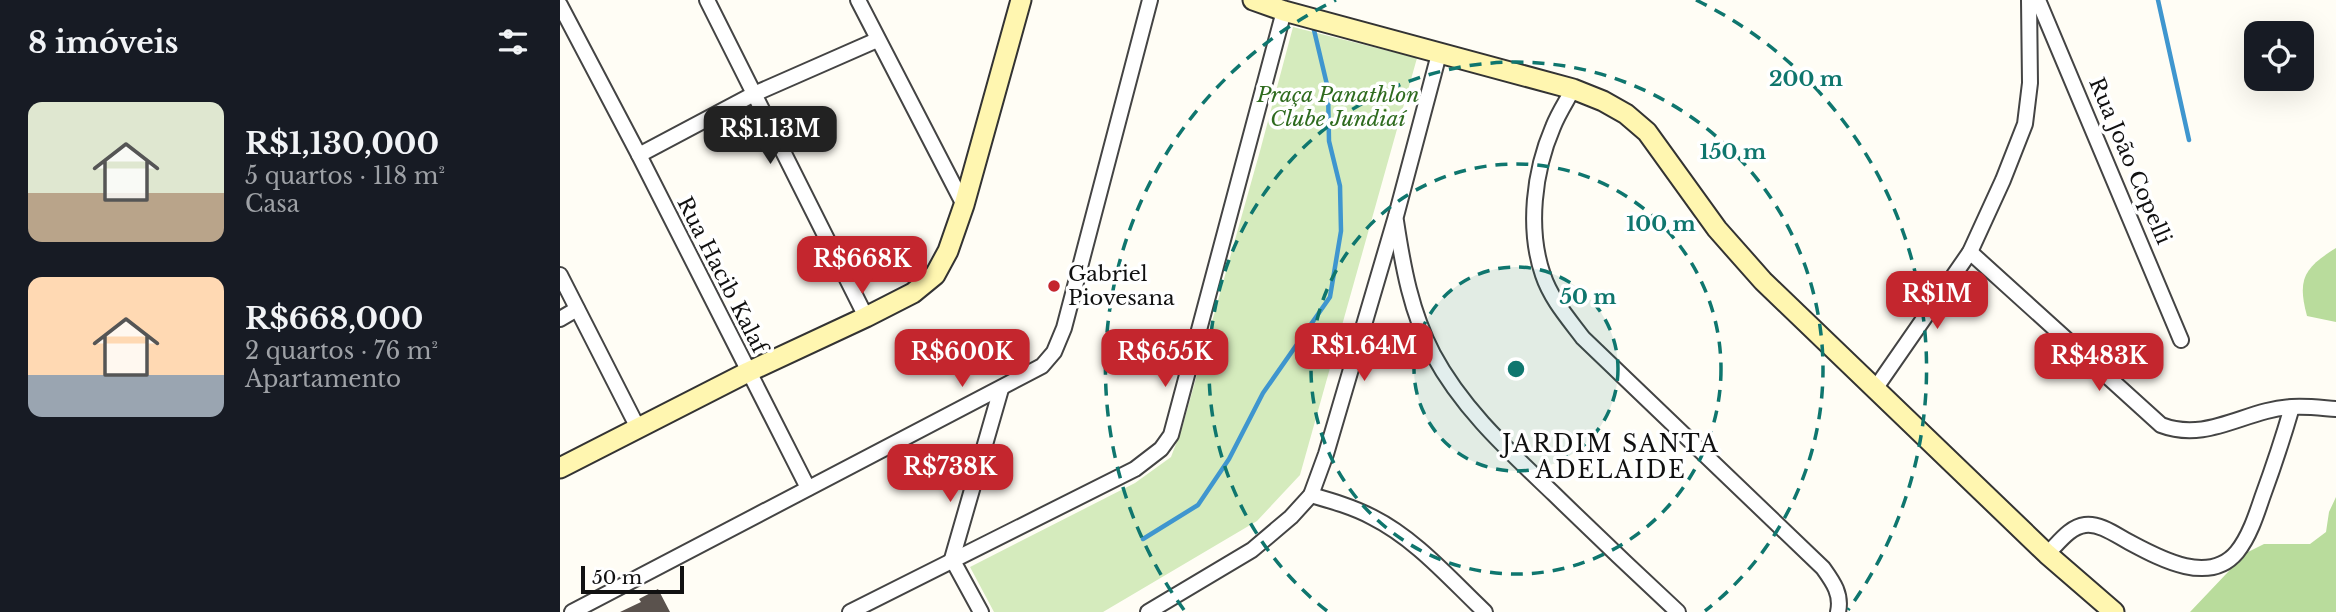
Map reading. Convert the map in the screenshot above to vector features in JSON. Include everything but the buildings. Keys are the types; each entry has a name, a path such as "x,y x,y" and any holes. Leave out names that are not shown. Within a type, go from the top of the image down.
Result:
{"street":[{"path":"707,0 866,317"},
{"path":"858,0 964,205"},
{"path":"560,468 748,372 913,293 935,275 948,251 964,205 1021,0"},
{"path":"572,612 1042,366 1055,352 1064,328 1150,0"},
{"path":"1255,0 1284,11 1573,89 1615,107 1647,132 1717,229 1763,281 2097,605 2114,612"},
{"path":"1875,389 1970,252 2003,180 2025,124 2030,83 2029,0"},
{"name":"Rua João Copelli","path":"2038,0 2182,340"},
{"name":"Rua Hacib Kalaf","path":"560,5 808,488"},
{"path":"850,612 1135,469 1161,449 1171,435 1284,11"},
{"path":"639,155 754,94 877,40"},
{"path":"1148,612 1252,550 1291,517 1311,495 1326,454 1396,216 1439,54"},
{"path":"1573,89 1553,127 1541,164 1535,201 1535,240 1543,275 1553,296 1583,338 1823,568 1835,585 1840,604 1838,612"},
{"path":"1396,216 1411,301 1433,353 1465,404 1495,439 1678,612"},
{"path":"1970,252 2161,425 2177,431 2194,431 2262,412 2292,407 2336,409"},
{"path":"560,275 638,428"},
{"path":"560,319 578,309"},
{"path":"981,612 952,559 1002,389"},
{"path":"2047,554 2073,529 2086,525 2101,527 2182,566 2213,567 2225,561 2237,552 2253,523 2292,407"},
{"path":"1311,495 1373,517 1407,539 1485,612"}],"green space":[{"name":"Praça Panathlon Clube Jundiaí","path":"1293,27 1417,58 1300,475 1257,521 1103,612 994,612 970,567 1135,483 1171,457 1182,428"},
{"path":"2336,248 2336,322 2307,316 2303,283 2310,269"},
{"path":"2336,497 2336,612 2190,612 2246,553 2264,544 2310,544 2326,532 2329,512"}],"waterway":[{"path":"2158,0 2189,140"},
{"path":"1143,539 1198,505 1229,459 1263,393 1330,297 1341,231 1340,186 1329,141 1328,89 1314,30"}],"place":[{"name":"Gabriel Piovesana","path":"1054,286"}],"district":[{"name":"JARDIM SANTA ADELAIDE","path":"1611,457"}]}
